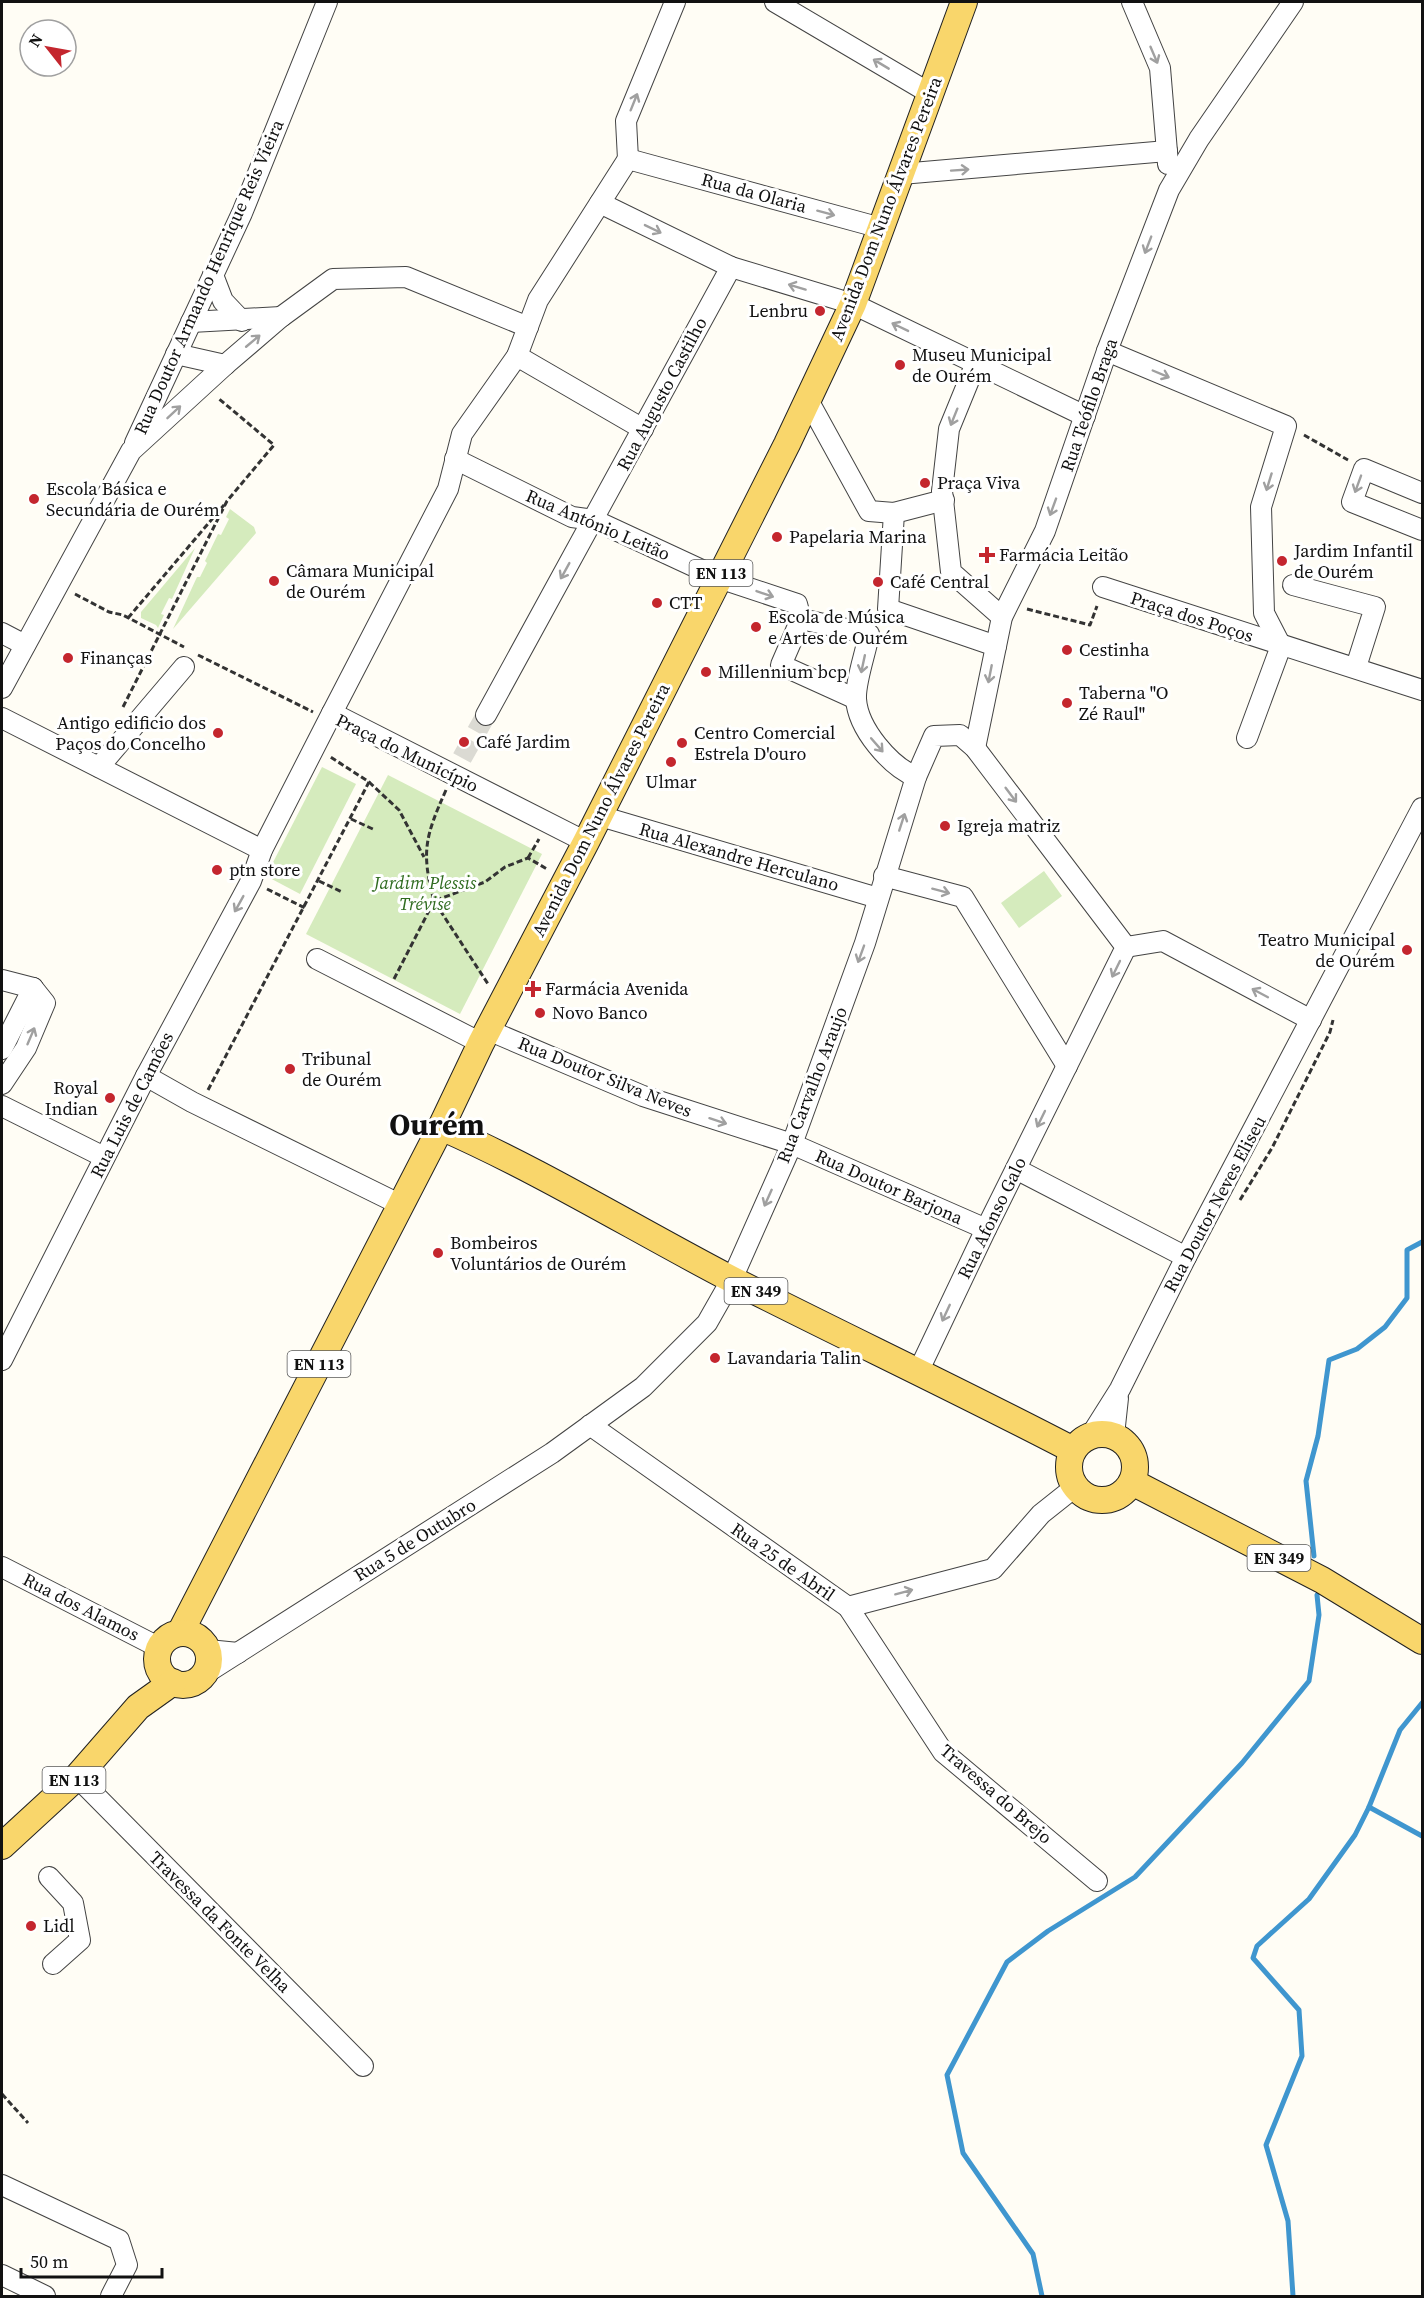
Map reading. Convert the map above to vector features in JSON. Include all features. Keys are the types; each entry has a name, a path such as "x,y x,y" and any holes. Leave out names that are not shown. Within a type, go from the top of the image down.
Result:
{"main road":[{"name":"Avenida Dom Nuno Álvares Pereira","path":"180,1653 196,1600 600,816 808,400 853,304 964,2"},
{"name":"EN 349","path":"441,1127 504,1157 732,1279 919,1370 1093,1440 1129,1447 1135,1464 1132,1482 1322,1580 1422,1641"},
{"path":"1093,1440 1068,1469 1075,1486 1093,1499 1115,1498 1132,1482"},
{"path":"180,1653 189,1684 203,1675"},
{"name":"EN 113","path":"2,1846 77,1777 138,1707 180,1653"}],"street":[{"name":"Rua Doutor Armando Henrique Reis Vieira","path":"131,451 242,213 327,2"},
{"path":"332,713 448,489 462,434 517,356 538,300 628,159 626,121 675,2"},
{"path":"775,2 931,94"},
{"path":"1132,2 1160,68 1169,190"},
{"path":"1169,190 1199,139 1293,2"},
{"path":"901,174 1167,151"},
{"name":"Rua da Olaria","path":"628,159 881,228"},
{"name":"Rua Teófilo Braga","path":"975,748 1005,611 1045,531 1107,351 1169,190"},
{"path":"600,203 731,267 853,304 1085,416"},
{"name":"Rua Augusto Castilho","path":"486,715 731,267"},
{"path":"213,275 224,301 242,321"},
{"path":"2,688 131,451 202,385 281,317 333,279 406,277 528,327"},
{"path":"191,322 242,321 281,317"},
{"path":"1107,351 1286,426 1261,507 1264,614 1281,646 1247,738"},
{"path":"176,354 225,365"},
{"path":"517,356 643,429"},
{"path":"976,363 949,429 944,500 951,572 1005,611"},
{"path":"808,400 868,511 894,513 944,500"},
{"name":"Rua António Leitão","path":"455,459 572,517 594,520 719,578 797,604 801,619"},
{"path":"1422,493 1364,469 1352,502 1422,530"},
{"path":"894,513 888,609 869,634 856,699 867,733 900,770 916,777"},
{"path":"1293,585 1375,607 1356,667"},
{"name":"Praça dos Poços","path":"1103,587 1422,690"},
{"path":"888,609 996,646"},
{"path":"856,699 781,665 801,619 869,634"},
{"path":"2,633 24,645"},
{"path":"99,767 184,668"},
{"name":"Praça do Município","path":"262,850 332,713 458,766 586,842"},
{"path":"2,718 262,850"},
{"name":"Rua Carvalho Araujo","path":"590,1425 643,1387 707,1323 732,1279 792,1144 865,943 916,777 934,736 960,735 975,748"},
{"path":"975,748 1126,946 1164,941 1311,1020"},
{"name":"Rua Doutor Neves Eliseu","path":"1093,1440 1115,1413 1120,1389 1186,1257 1422,808"},
{"name":"Rua Alexandre Herculano","path":"600,816 878,898"},
{"name":"Rua Luis de Camões","path":"2,1360 146,1076 251,881 262,850"},
{"path":"884,876 963,897 1067,1066"},
{"name":"Rua Afonso Galo","path":"919,1370 1126,946"},
{"name":"Rua Doutor Silva Neves","path":"317,958 386,994 485,1037 643,1096 792,1144"},
{"path":"2,980 33,988 45,1003 26,1048 2,1084"},
{"path":"2,1049 26,997 33,988"},
{"path":"146,1076 200,1106 401,1205"},
{"path":"2,1106 104,1157"},
{"name":"Rua Doutor Barjona","path":"792,1144 986,1229"},
{"path":"1016,1169 1186,1257"},
{"name":"Rua 25 de Abril","path":"590,1425 848,1607 993,1569 1041,1514 1075,1486"},
{"name":"Rua 5 de Outubro","path":"203,1675 552,1453 590,1425"},
{"name":"Rua dos Alamos","path":"2,1567 180,1653"},
{"name":"Travessa do Brejo","path":"848,1607 943,1752 1097,1881"},
{"path":"180,1653 238,1653"},
{"name":"Travessa da Fonte Velha","path":"77,1777 363,2066"},
{"path":"49,1877 73,1903 80,1940 53,1964"},
{"path":"2,2186 119,2240 127,2265 111,2296"},
{"path":"2,2275 45,2296"}],"path":[{"path":"128,618 274,445 202,385"},
{"path":"1286,426 1364,469"},
{"path":"122,709 227,501"},
{"path":"57,585 109,612 128,618 317,714 308,730 321,736"},
{"path":"1005,611 1090,625 1103,587"},
{"path":"328,755 369,782 399,810 414,833 425,859 434,902 490,988 505,998"},
{"path":"425,859 435,813 458,766"},
{"path":"200,1106 369,782"},
{"path":"351,819 375,830"},
{"path":"386,994 434,902 485,882 505,867 528,858 567,880"},
{"path":"319,881 342,892"},
{"path":"261,886 305,908"},
{"path":"2,2094 28,2123"}],"green space":[{"path":"230,509 254,527 256,533 173,629 197,577 200,577 207,563 205,561 218,534 221,535 229,519 226,517"},
{"path":"195,548 172,599 169,598 161,614 164,615 158,628 141,618 141,612"},
{"path":"322,767 356,784 300,894 266,876"},
{"name":"Jardim Plessis Trévise","path":"388,775 542,854 460,1014 306,934"},
{"path":"1044,871 1062,896 1019,928 1001,903"}],"waterway":[{"path":"1314,1556 1306,1481 1318,1436 1329,1360 1357,1349 1385,1327 1407,1298 1407,1250 1422,1242"},
{"path":"1042,2296 1033,2254 963,2153 947,2075 1007,1962 1048,1931 1135,1877 1242,1763 1309,1681 1319,1615 1317,1595"},
{"path":"1293,2296 1288,2221 1266,2145 1302,2056 1299,2010 1253,1958 1257,1946 1309,1899 1355,1835 1369,1807 1400,1730 1422,1703"},
{"path":"1369,1807 1422,1836"}],"tunnel":[{"path":"462,758 486,715"}],"place":[{"name":"Lenbru","path":"820,311"},
{"name":"Museu Municipal de Ourém","path":"900,365"},
{"name":"Praça Viva","path":"925,483"},
{"name":"Escola Básica e Secundária de Ourém","path":"34,499"},
{"name":"Papelaria Marina","path":"777,537"},
{"name":"Farmácia Leitão","path":"987,555"},
{"name":"Jardim Infantil de Ourém","path":"1282,561"},
{"name":"Câmara Municipal de Ourém","path":"274,581"},
{"name":"Café Central","path":"878,582"},
{"name":"CTT","path":"657,603"},
{"name":"Escola de Música e Artes de Ourém","path":"756,627"},
{"name":"Cestinha","path":"1067,650"},
{"name":"Finanças","path":"68,658"},
{"name":"Millennium bcp","path":"706,672"},
{"name":"Taberna \"O Zé Raul\"","path":"1067,703"},
{"name":"Antigo edificio dos Paços do Concelho","path":"218,733"},
{"name":"Café Jardim","path":"464,742"},
{"name":"Centro Comercial Estrela D'ouro","path":"682,743"},
{"name":"Ulmar","path":"671,762"},
{"name":"Igreja matriz","path":"945,826"},
{"name":"ptn store","path":"217,870"},
{"name":"Teatro Municipal de Ourém","path":"1407,950"},
{"name":"Farmácia Avenida","path":"533,989"},
{"name":"Novo Banco","path":"540,1013"},
{"name":"Tribunal de Ourém","path":"290,1069"},
{"name":"Royal Indian","path":"110,1098"},
{"name":"Bombeiros Voluntários de Ourém","path":"438,1253"},
{"name":"Lavandaria Talin","path":"715,1358"},
{"name":"Lidl","path":"31,1926"}],"district":[{"name":"Ourém","path":"437,1125"}]}
